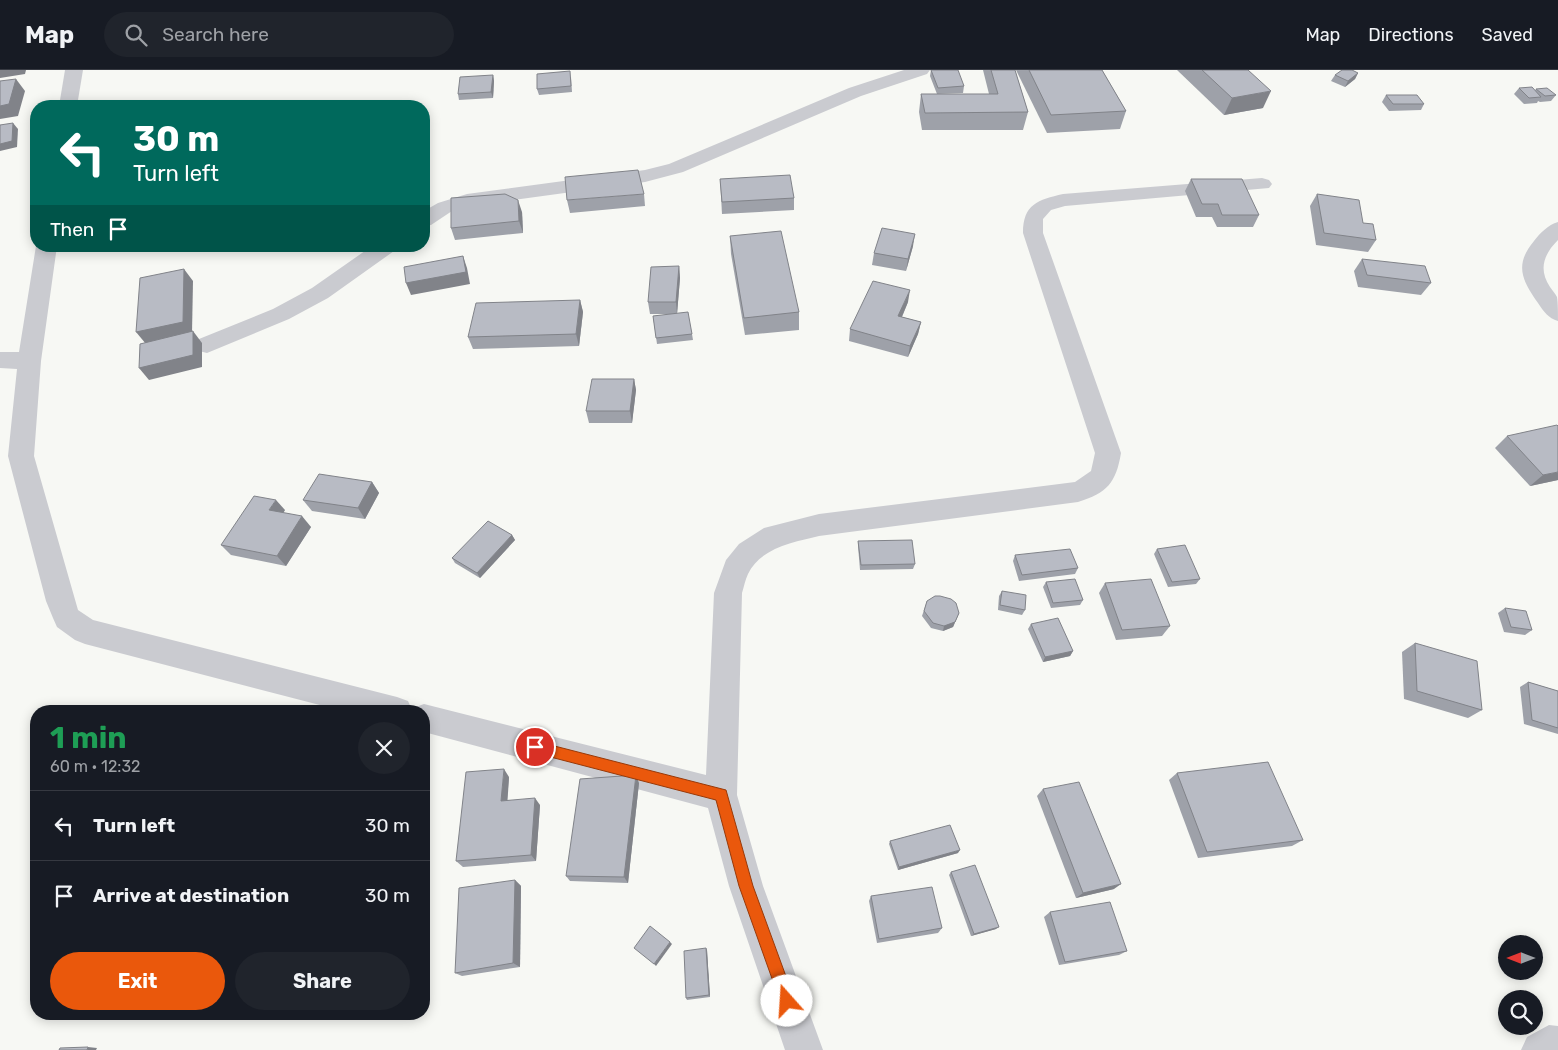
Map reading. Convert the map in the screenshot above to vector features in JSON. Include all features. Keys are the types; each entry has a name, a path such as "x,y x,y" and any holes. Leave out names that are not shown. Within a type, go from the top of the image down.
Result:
{"street":[{"path":"69,100 74,70"},
{"path":"430,216 445,207 467,200 645,176 676,168 855,92 921,70"},
{"path":"804,1050 746,886 721,794 728,593 736,568 749,552 774,536 819,525 1078,492 1091,487 1104,475 1108,453 1033,233 1033,218 1044,206 1063,200 1262,184"},
{"path":"1558,229 1543,242 1533,259 1532,276 1541,293 1558,313"},
{"path":"46,252 29,361 21,456 60,601 67,618 85,631 374,705"},
{"path":"207,345 281,314 320,294 379,252"},
{"path":"0,360 29,361"},
{"path":"430,720 721,794"},
{"path":"1540,1050 1549,1044 1558,1045"}],"building":[{"path":"931,70 958,70 964,86 938,88"},
{"path":"991,70 1015,70 1028,112 925,113 921,94 998,94"},
{"path":"1029,70 1102,70 1126,111 1051,115"},
{"path":"1202,70 1248,70 1271,91 1232,98"},
{"path":"1342,70 1352,70 1358,73 1348,81 1335,75"},
{"path":"570,71 571,86 537,89 537,74"},
{"path":"493,75 491,92 458,94 460,77"},
{"path":"16,79 9,104 0,106 0,81"},
{"path":"1532,87 1541,97 1529,98 1519,88"},
{"path":"1547,88 1556,95 1545,96 1536,89"},
{"path":"1386,95 1417,95 1424,104 1393,104"},
{"path":"13,123 12,141 0,144 0,125"},
{"path":"638,170 644,194 567,200 565,177"},
{"path":"790,175 794,198 722,202 720,179"},
{"path":"1191,179 1242,179 1259,215 1222,215 1218,204 1202,204"},
{"path":"505,194 518,200 519,221 451,228 451,198"},
{"path":"1317,194 1359,200 1363,223 1373,224 1376,240 1324,233"},
{"path":"882,228 915,234 908,259 874,253"},
{"path":"781,231 799,312 744,318 730,236"},
{"path":"463,256 466,272 406,283 404,267"},
{"path":"1362,259 1425,266 1431,283 1367,275"},
{"path":"679,266 676,302 648,302 651,267"},
{"path":"184,269 183,322 136,332 140,278"},
{"path":"873,281 910,290 898,316 921,322 910,346 850,329"},
{"path":"580,300 576,334 468,337 476,303"},
{"path":"688,312 692,334 656,338 653,316"},
{"path":"193,331 193,355 139,368 140,344"},
{"path":"592,379 634,379 630,411 586,411"},
{"path":"1557,425 1558,472 1543,475 1507,436"},
{"path":"319,474 372,482 358,508 303,500"},
{"path":"254,496 276,500 269,510 302,516 277,556 221,545"},
{"path":"488,521 512,535 477,573 452,558"},
{"path":"912,540 915,564 861,565 858,541"},
{"path":"1185,545 1200,579 1172,582 1157,549"},
{"path":"1070,549 1078,568 1022,575 1015,555"},
{"path":"1075,579 1083,600 1053,603 1046,582"},
{"path":"1151,579 1170,626 1122,630 1105,583"},
{"path":"1002,591 1026,595 1025,610 1000,605"},
{"path":"935,596 951,599 956,603 959,613 955,622 944,626 933,623 924,611 927,601"},
{"path":"1505,608 1526,611 1532,630 1511,627"},
{"path":"1058,618 1073,651 1045,657 1031,624"},
{"path":"1415,643 1477,661 1482,710 1417,691"},
{"path":"1528,682 1558,691 1558,728 1532,720"},
{"path":"1268,762 1303,840 1207,852 1177,773"},
{"path":"504,769 501,801 535,798 531,855 456,861 466,772"},
{"path":"636,775 624,877 566,876 580,779"},
{"path":"1079,782 1121,884 1083,893 1043,789"},
{"path":"950,825 960,850 899,867 890,841"},
{"path":"975,865 999,927 974,934 951,872"},
{"path":"515,880 513,963 455,973 459,888"},
{"path":"932,887 942,928 879,939 871,896"},
{"path":"1110,902 1127,951 1065,962 1050,912"},
{"path":"650,926 670,942 654,964 634,948"},
{"path":"706,948 709,995 686,998 684,951"},
{"path":"88,1047 87,1050 59,1050 60,1048"}],"route":[{"path":"535,747 721,794 746,886 787,1001"}]}
